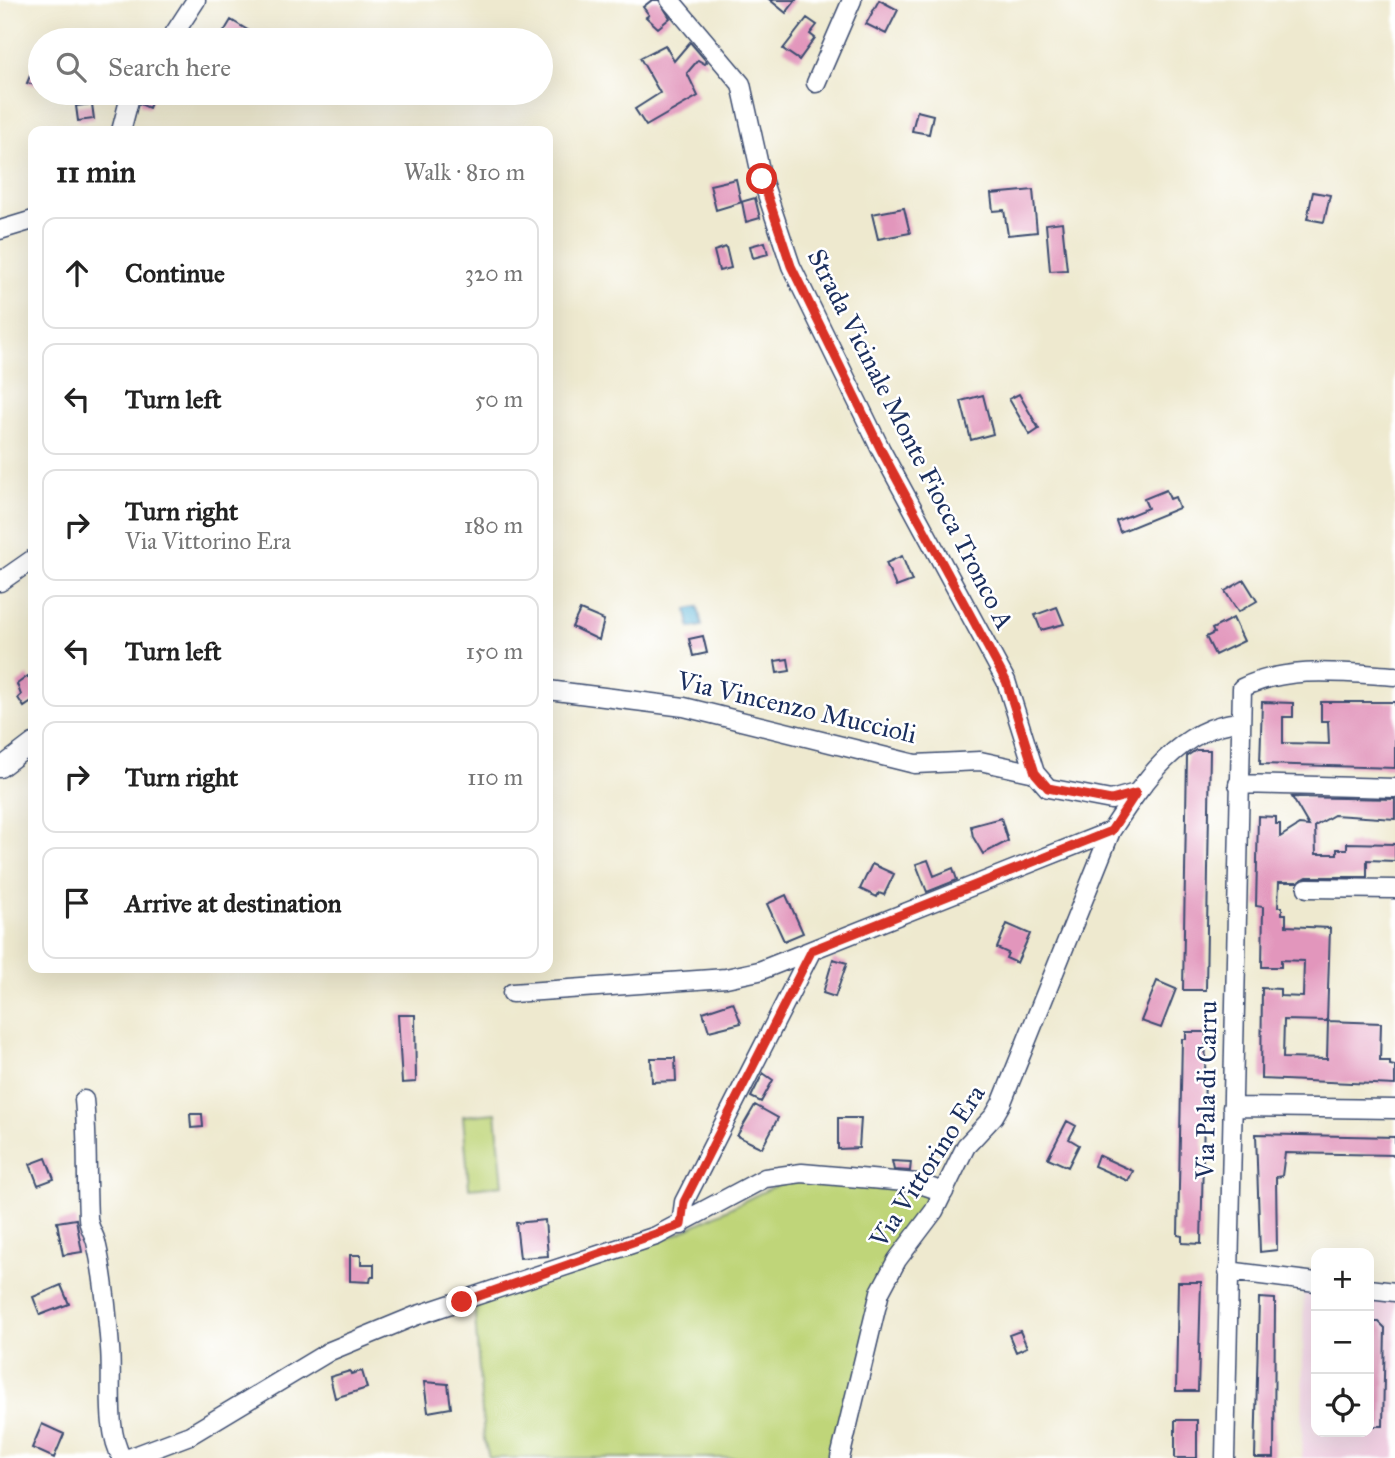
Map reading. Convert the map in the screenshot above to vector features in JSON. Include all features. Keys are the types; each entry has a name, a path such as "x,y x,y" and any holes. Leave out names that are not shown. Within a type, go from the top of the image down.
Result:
{"street":[{"path":"178,28 196,0"},
{"name":"Strada Vicinale Monte Fiocca Tronco A","path":"670,0 741,84 762,179 791,266 881,450 1006,681 1035,773"},
{"path":"842,0 811,82 852,0"},
{"path":"122,126 128,105"},
{"path":"0,230 28,222"},
{"path":"0,582 28,562"},
{"path":"1239,722 1242,688 1262,678 1285,673 1395,676"},
{"name":"Via Vincenzo Muccioli","path":"553,691 684,707 915,764 980,761 1035,773"},
{"name":"Via Pala di Carru","path":"1225,1458 1239,722"},
{"name":"Via Vittorino Era","path":"839,1458 880,1292 944,1192 966,1146 994,1116 1002,1102 1111,831 1136,793 1169,756 1198,733 1218,724 1239,722"},
{"path":"0,768 28,747"},
{"path":"1035,773 1048,788 1111,800 1136,793"},
{"path":"1238,784 1395,788"},
{"path":"512,993 726,978 759,971 1111,831"},
{"path":"1307,888 1395,889"},
{"path":"681,1225 684,1202 812,950"},
{"path":"84,1100 89,1156 88,1220 96,1239 110,1345 113,1426 116,1448 122,1458"},
{"path":"1232,1107 1395,1109"},
{"path":"129,1458 190,1435 306,1363 383,1328 681,1225 750,1185 780,1174 802,1173 917,1183 944,1192"},
{"path":"1228,1271 1311,1281"},
{"path":"1374,1290 1395,1292"}],"shaded area":[{"path":"1304,1287 1311,1288 1311,1437 1374,1437 1374,1298 1395,1301 1395,1458 1302,1458"}],"green space":[{"path":"496,1113 503,1185 469,1188 463,1116"},
{"path":"785,1181 911,1184 934,1204 879,1297 843,1458 489,1458 484,1439 474,1302 675,1235"}],"water":[{"path":"698,607 702,626 690,628 687,609"}],"building":[{"path":"652,0 659,0 670,18 658,28 646,17 649,15 643,7"},
{"path":"770,0 796,0 786,13"},
{"path":"879,0 898,10 886,34 866,24"},
{"path":"807,18 817,25 810,34 815,38 799,60 783,49"},
{"path":"231,20 244,28 226,28"},
{"path":"690,42 707,62 705,64 698,60 687,73 698,96 646,126 635,109 660,93 640,58 665,45 674,61"},
{"path":"92,105 94,119 78,121 76,106"},
{"path":"917,111 933,115 929,134 912,131"},
{"path":"736,179 741,202 755,198 760,218 746,222 742,202 716,210 710,185"},
{"path":"1033,190 1037,232 1008,235 1004,210 993,211 991,194"},
{"path":"1313,192 1330,195 1324,222 1307,219"},
{"path":"904,208 910,233 878,239 872,214"},
{"path":"1062,222 1067,270 1050,271 1046,224"},
{"path":"765,242 768,254 753,258 750,246"},
{"path":"726,247 731,268 719,271 714,251"},
{"path":"1019,394 1039,429 1030,435 1009,399"},
{"path":"983,395 993,434 971,440 961,401"},
{"path":"1166,490 1170,499 1175,497 1179,508 1120,532 1116,521 1148,508 1144,499"},
{"path":"902,556 912,581 896,587 886,563"},
{"path":"1244,580 1257,601 1238,612 1225,591"},
{"path":"1057,607 1064,624 1041,630 1035,615"},
{"path":"580,610 604,620 599,640 572,627"},
{"path":"1233,618 1244,641 1215,655 1206,637 1214,633 1212,629"},
{"path":"703,636 707,653 693,656 689,639"},
{"path":"788,659 790,671 777,673 775,661"},
{"path":"28,676 28,704 24,707 18,698 21,695 17,684"},
{"path":"1262,702 1293,703 1293,717 1283,717 1283,743 1329,744 1328,721 1321,721 1321,702 1395,702 1395,768 1260,764"},
{"path":"1196,750 1210,750 1206,990 1183,990 1187,756"},
{"path":"1292,797 1395,799 1395,819 1334,815 1315,826 1316,854 1337,854 1337,849 1347,849 1347,843 1395,844 1395,861 1367,860 1367,877 1307,877 1298,882 1279,882 1278,907 1282,907 1282,914 1286,914 1286,926 1330,928 1327,1021 1284,1020 1283,1058 1327,1059 1328,1021 1381,1023 1380,1061 1390,1061 1390,1065 1395,1066 1395,1085 1261,1079 1262,988 1280,989 1280,996 1303,997 1304,961 1281,960 1281,967 1262,967 1263,907 1256,906 1258,816 1276,817 1276,824 1280,824 1280,837 1299,825 1309,826"},
{"path":"1001,818 1008,841 983,854 973,837 971,826"},
{"path":"928,860 934,876 953,868 957,880 927,892 916,864"},
{"path":"872,864 894,874 884,895 879,893 877,897 860,889"},
{"path":"786,895 803,933 784,941 767,904"},
{"path":"1007,924 1030,934 1017,963 1006,958 1008,953 997,948"},
{"path":"833,959 847,963 835,997 823,993"},
{"path":"1157,981 1176,989 1161,1028 1141,1021"},
{"path":"733,1002 741,1023 709,1031 703,1012"},
{"path":"398,1015 415,1015 416,1082 402,1083"},
{"path":"1186,1032 1206,1032 1201,1244 1182,1243 1182,1236 1178,1235 1182,1039 1186,1039"},
{"path":"651,1058 675,1058 676,1081 652,1082"},
{"path":"763,1073 773,1080 761,1102 751,1097"},
{"path":"755,1105 778,1118 762,1148 737,1136"},
{"path":"190,1114 202,1114 203,1127 191,1128"},
{"path":"838,1118 861,1118 859,1148 838,1149"},
{"path":"1067,1121 1076,1126 1069,1139 1079,1145 1068,1167 1048,1158"},
{"path":"1256,1134 1395,1137 1395,1155 1285,1153 1282,1176 1276,1177 1277,1250 1260,1252"},
{"path":"1098,1155 1133,1171 1128,1181 1094,1166"},
{"path":"46,1158 54,1179 38,1185 30,1164"},
{"path":"892,1161 911,1162 910,1171 894,1170"},
{"path":"76,1219 82,1252 63,1255 57,1222"},
{"path":"545,1220 548,1256 520,1258 516,1223"},
{"path":"350,1255 361,1255 361,1264 374,1264 374,1277 371,1277 370,1282 350,1281"},
{"path":"1178,1282 1201,1282 1198,1391 1176,1391"},
{"path":"61,1285 69,1304 40,1315 33,1297"},
{"path":"1259,1298 1275,1299 1274,1458 1255,1458"},
{"path":"1374,1322 1379,1322 1385,1328 1383,1426 1374,1426"},
{"path":"1020,1331 1027,1347 1016,1352 1009,1335"},
{"path":"350,1371 351,1374 362,1371 367,1388 335,1398 330,1377"},
{"path":"424,1382 448,1384 451,1408 428,1412"},
{"path":"1175,1420 1197,1420 1197,1458 1175,1458"},
{"path":"42,1424 64,1434 54,1458 32,1448"}],"route":[{"path":"462,1302 681,1225 684,1202 812,950 1111,831 1136,793 1111,800 1048,788 1035,773 1006,681 881,450 791,266 762,179"}]}
